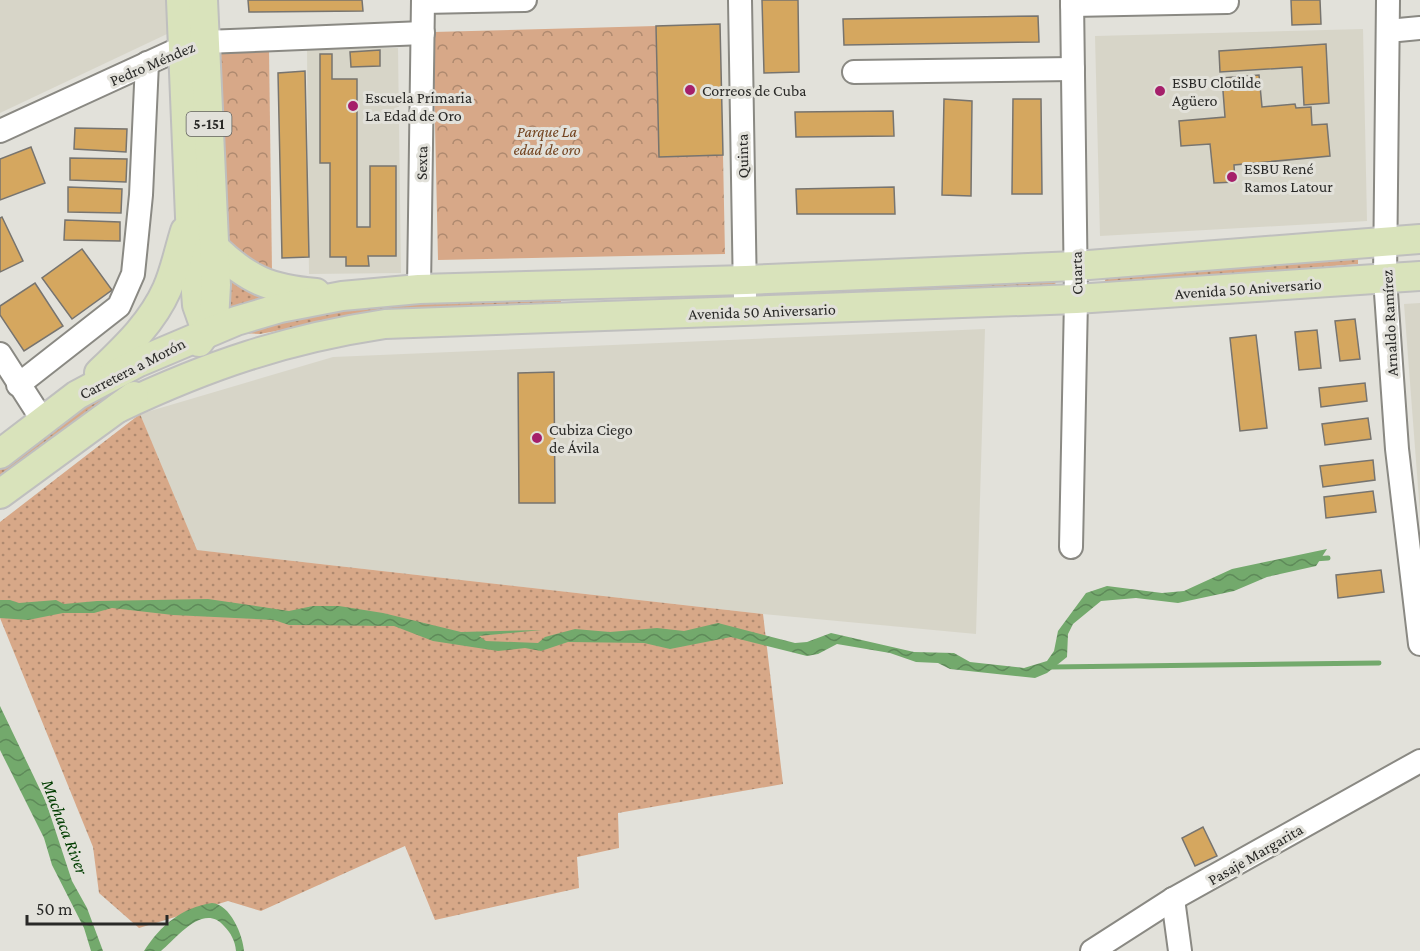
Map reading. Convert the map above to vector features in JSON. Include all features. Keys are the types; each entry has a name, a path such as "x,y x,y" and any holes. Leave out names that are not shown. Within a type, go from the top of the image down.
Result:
{"main road":[{"name":"5-151","path":"181,0 194,45 215,248 216,308 210,330"},
{"name":"5-151","path":"203,0 194,45 190,217 197,305 203,322 210,330"},
{"name":"5-151","path":"78,395 135,338 153,314 167,289 190,217"},
{"name":"Avenida 50 Aniversario","path":"210,330 280,308 342,296 419,289 746,280 1076,266 1420,239"},
{"path":"215,248 234,267 270,286 342,296"},
{"name":"Avenida 50 Aniversario","path":"118,408 168,384 253,352 328,333 385,324 1076,299 1420,276"},
{"path":"586,285 586,317"},
{"path":"118,408 187,354 210,330 223,340 253,352"},
{"name":"Carretera a Morón","path":"0,454 78,395 130,366 210,330"},
{"name":"Carretera a Morón","path":"0,494 118,408"}],"street":[{"path":"423,1 525,0"},
{"name":"Quinta","path":"740,0 746,280 744,312"},
{"name":"Arnaldo Ramírez","path":"1388,0 1385,279 1397,449 1420,644"},
{"name":"Sexta","path":"419,289 423,1"},
{"path":"1072,3 1227,2"},
{"name":"Cuarta","path":"1071,547 1076,299 1072,3"},
{"path":"1388,31 1420,28"},
{"name":"Pedro Méndez","path":"0,131 147,63 194,45 423,33"},
{"path":"18,385 119,306 133,274 141,195 147,63"},
{"path":"854,72 1073,69"},
{"path":"0,354 43,421"},
{"name":"Pasaje Margarita","path":"1092,951 1173,900 1420,760"},
{"path":"1173,900 1180,951"}],"shaded area":[{"path":"0,0 166,0 167,34 0,113"},
{"path":"1363,29 1367,221 1100,236 1095,36"},
{"name":"Escuela Primaria La Edad de Oro","path":"398,48 401,273 309,274 307,49"},
{"path":"1420,303 1420,513 1404,304"},
{"path":"985,329 976,634 763,614 196,550 140,414 333,357"}],"green space":[{"name":"Parque La edad de oro","path":"656,26 659,157 723,155 725,254 438,260 433,32"},
{"path":"269,48 272,272 253,266 246,261 234,249 222,223 219,49"},
{"path":"1358,253 1358,264 1105,284 1105,276"},
{"path":"228,275 269,297 233,308 229,306"},
{"path":"1056,277 1055,288 777,300 776,290"},
{"path":"561,297 561,305 381,311 260,334 243,333 338,306"},
{"path":"141,376 0,476 0,468 119,384"},
{"path":"140,414 197,550 763,614 783,784 618,813 619,848 577,857 579,888 435,920 405,846 261,911 228,901 139,928 99,893 93,847 0,618 0,522"}],"water":[{"path":"1327,549 1316,566 1267,577 1234,591 1178,603 1136,598 1101,601 1073,624 1068,634 1067,657 1047,673 1035,678 950,669 938,663 916,662 890,653 837,644 818,654 807,656 731,637 670,649 644,643 568,642 541,651 525,648 498,651 433,641 394,626 289,625 274,620 173,615 112,608 94,613 63,613 28,620 0,618 0,600 19,603 56,600 64,604 97,601 208,599 289,611 313,606 339,606 383,613 461,632 542,630 479,636 486,641 538,643 545,637 575,629 610,632 657,628 684,631 718,623 795,643 807,642 831,633 914,652 954,653 970,662 1024,668 1047,661 1054,651 1058,631 1086,593 1107,586 1162,593 1184,591 1232,569"},
{"path":"0,706 46,802 72,881 87,908 103,951 91,951 84,928 52,865 44,838 0,750"},
{"path":"212,903 219,905 230,914 238,929 244,951 236,951 231,934 216,920 207,918 190,925 161,951 144,951 157,933 173,919 191,909"}],"building":[{"path":"248,0 362,0 363,11 249,12"},
{"path":"762,0 798,0 799,72 764,73"},
{"path":"1291,0 1320,0 1321,24 1292,25"},
{"path":"1038,16 1039,42 844,45 843,19"},
{"name":"Correos de Cuba","path":"720,24 723,155 659,157 656,26"},
{"path":"1326,44 1329,103 1304,105 1302,67 1220,72 1219,51"},
{"path":"380,50 380,66 351,67 350,52"},
{"path":"320,54 332,54 332,79 357,79 357,227 370,227 370,166 396,166 396,256 368,256 369,266 346,266 346,257 330,257 330,163 320,163"},
{"path":"305,71 309,257 282,258 278,73"},
{"path":"1259,75 1262,107 1295,104 1296,108 1311,107 1312,125 1327,124 1330,156 1234,165 1235,182 1214,183 1210,144 1181,146 1179,121 1225,117 1222,78"},
{"path":"944,99 972,101 971,196 942,195"},
{"path":"1013,99 1041,99 1042,194 1012,194"},
{"path":"893,111 894,136 796,137 795,112"},
{"path":"75,128 127,129 126,152 74,149"},
{"path":"31,147 45,183 0,200 0,159"},
{"path":"70,158 127,159 126,182 70,180"},
{"path":"68,187 122,189 121,213 68,212"},
{"path":"894,187 895,214 797,214 796,189"},
{"path":"2,217 23,261 0,272 0,218"},
{"path":"65,220 120,222 120,241 64,240"},
{"path":"82,249 112,290 72,319 42,278"},
{"path":"35,283 63,326 24,351 0,315 0,306"},
{"path":"1355,319 1360,359 1340,361 1335,321"},
{"path":"1317,330 1321,368 1299,370 1295,332"},
{"path":"1256,335 1267,428 1240,431 1230,338"},
{"name":"Cubiza Ciego de Ávila","path":"554,372 555,503 519,503 518,373"},
{"path":"1365,383 1367,401 1321,407 1319,388"},
{"path":"1368,418 1371,439 1325,445 1322,424"},
{"path":"1373,460 1375,480 1323,487 1320,466"},
{"path":"1373,491 1376,512 1326,518 1324,497"},
{"path":"1381,570 1384,592 1338,598 1336,575"},
{"path":"1203,827 1217,856 1195,866 1182,838"}],"waterway":[{"path":"1314,559 1328,558"},
{"path":"1051,667 1379,663"}],"place":[{"name":"Correos de Cuba","path":"690,90"},
{"name":"ESBU Clotilde Agüero","path":"1160,91"},
{"name":"Escuela Primaria La Edad de Oro","path":"353,106"},
{"name":"ESBU René Ramos Latour","path":"1232,177"},
{"name":"Cubiza Ciego de Ávila","path":"537,438"}],"water label":[{"name":"Machaca River","path":"65,827"}]}
